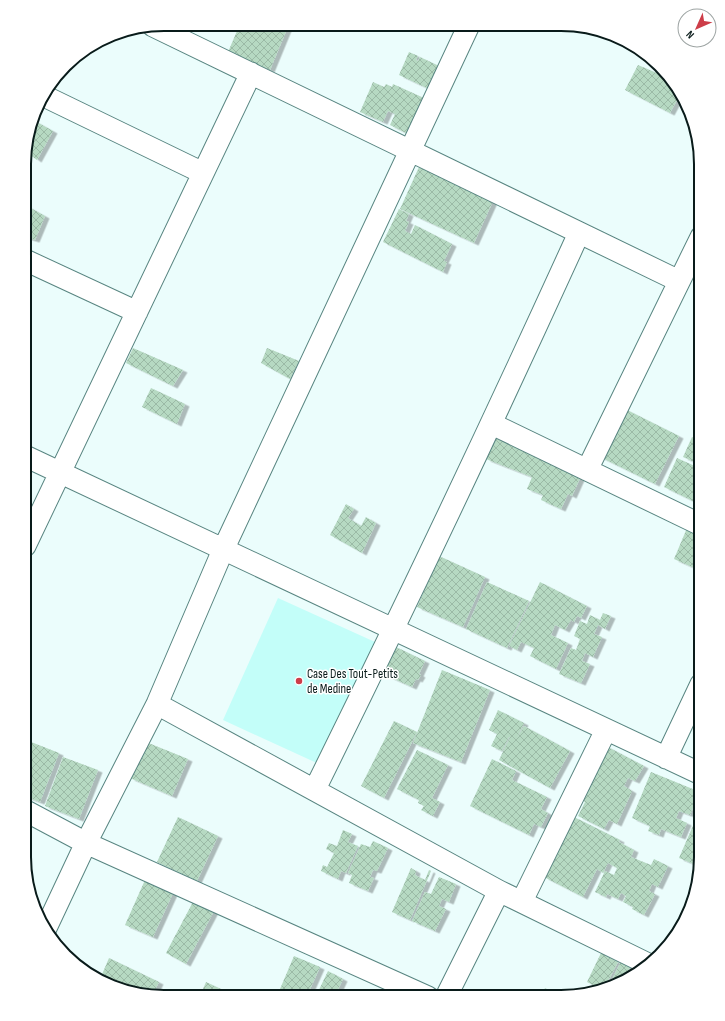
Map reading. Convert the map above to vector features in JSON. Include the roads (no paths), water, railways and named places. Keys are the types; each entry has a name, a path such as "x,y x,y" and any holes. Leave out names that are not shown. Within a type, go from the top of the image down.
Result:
{"street":[{"path":"163,31 679,281"},
{"path":"49,923 86,843 157,704 223,550 466,31"},
{"path":"31,532 251,73"},
{"path":"48,98 203,173"},
{"path":"315,790 394,630 492,424 579,233"},
{"path":"587,470 694,251"},
{"path":"31,263 137,312"},
{"path":"492,424 694,523"},
{"path":"31,459 694,771"},
{"path":"666,758 694,699"},
{"path":"157,704 499,891 643,962"},
{"path":"522,901 606,730"},
{"path":"31,814 86,843 412,990"},
{"path":"450,990 499,891"}],"place":[{"name":"Case Des Tout-Petits de Medine","path":"299,681"}]}
